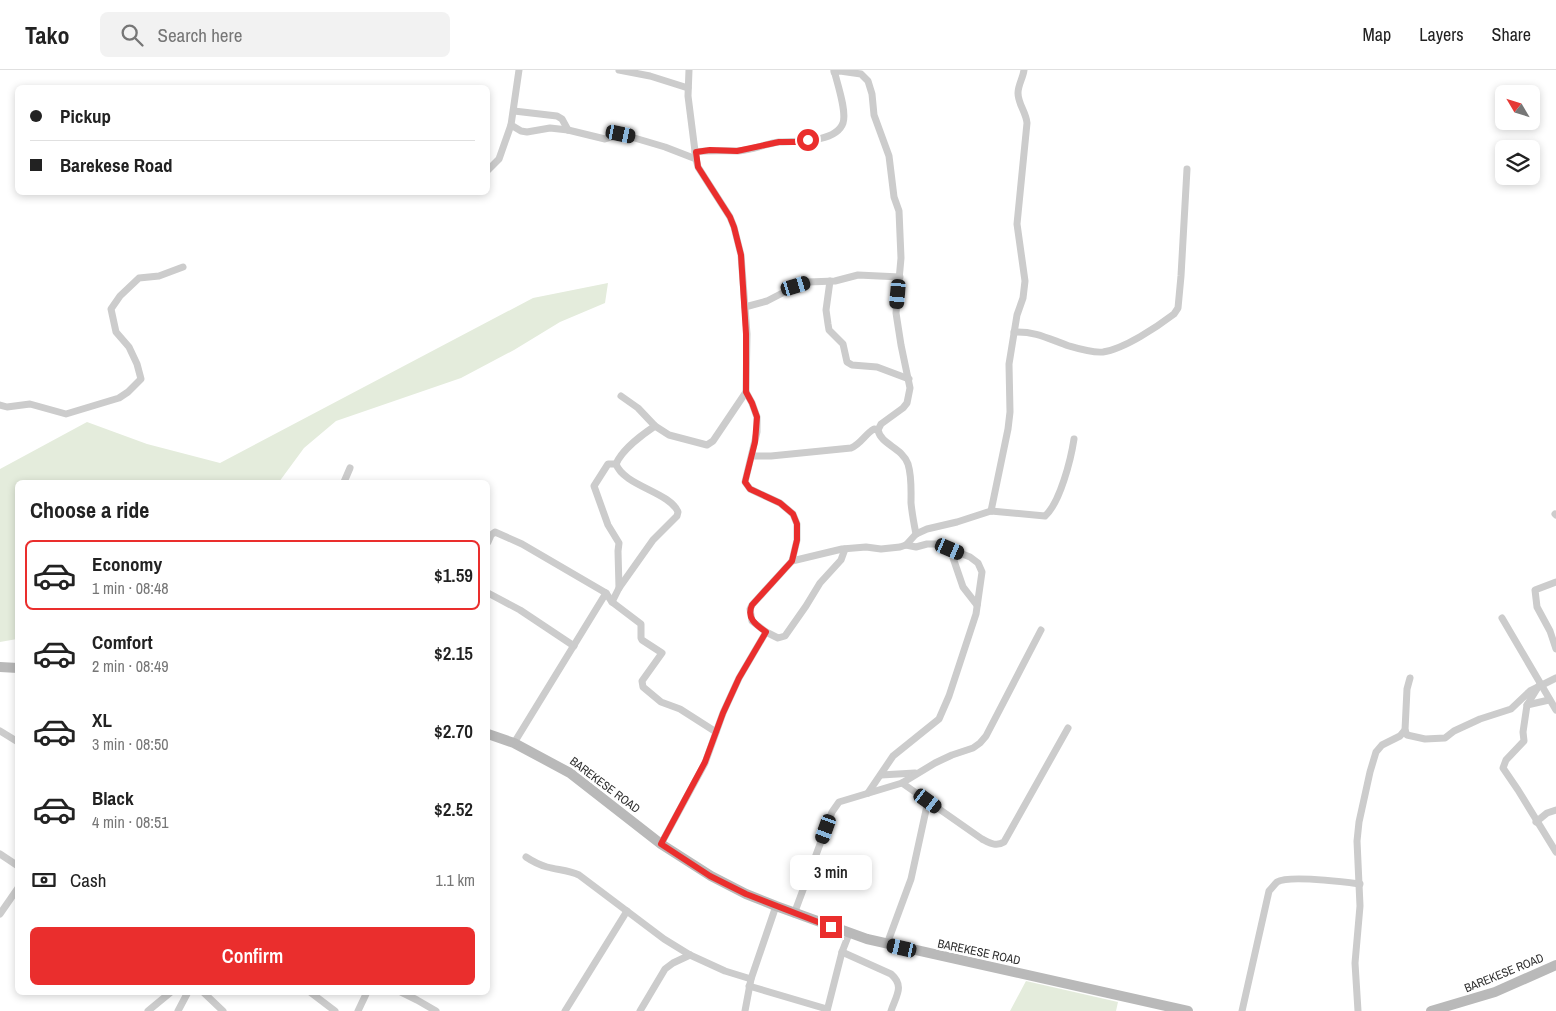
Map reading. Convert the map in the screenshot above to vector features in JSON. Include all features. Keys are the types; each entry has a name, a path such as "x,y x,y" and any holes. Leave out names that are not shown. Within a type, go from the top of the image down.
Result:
{"main road":[{"path":"0,667 15,668"},
{"name":"BAREKESE ROAD","path":"490,735 514,742 570,773 661,844 710,876 746,894 794,914 849,934 888,944 1188,1011"},
{"name":"BAREKESE ROAD","path":"1431,1011 1495,992 1556,965"}],"street":[{"path":"490,169 499,159 512,125 520,70"},
{"path":"619,70 650,76 688,88"},
{"path":"690,70 688,88 696,156 702,173 730,217 743,269 746,392 757,417 757,432 745,477 747,486 780,503 793,514 797,524 797,540 792,561 752,605 750,609 752,621 766,632 778,638 785,636 820,583 841,560 845,549"},
{"path":"992,511 1010,412 1009,364 1025,281 1017,224 1027,123 1026,115 1019,102 1018,90 1024,70"},
{"path":"512,125 521,131 527,132 550,128 568,130 605,139 621,134 696,156 710,150 737,151 779,142 798,142 828,136 836,132 843,123 843,111 834,71 861,72 868,81 872,94 874,115 889,156 894,197 899,211 901,258 896,313 910,388 907,403 881,424 878,430 880,437 903,454 908,464 916,534"},
{"path":"514,111 557,116 568,130"},
{"path":"1014,332 1026,331 1070,346 1096,352 1105,352 1126,344 1174,314 1178,308 1181,276 1187,169"},
{"path":"0,405 8,407 30,404 66,414 119,398 128,392 141,379 137,364 128,347 116,332 110,309 120,296 139,278 159,276 183,267"},
{"path":"745,307 767,301 808,282 846,279 858,275 900,277"},
{"path":"830,281 826,310 828,324 830,330 843,344 847,362 852,365 877,367 909,379"},
{"path":"621,396 638,408 655,426 677,438 707,445 713,441 746,392"},
{"path":"616,464 619,457 643,434 655,426"},
{"path":"752,456 771,456 851,448 856,446 870,432 878,430"},
{"path":"906,545 916,534 927,529 992,511 1045,516 1066,475 1074,439"},
{"path":"616,464 608,464 594,486 608,525 619,543 619,588"},
{"path":"612,602 619,588 653,540 677,516 678,512 672,504 633,481 616,464"},
{"path":"345,480 350,468"},
{"path":"490,538 495,532 522,544 606,593 612,602 641,624 640,638 662,653 642,681 643,687 661,702 680,709 716,732"},
{"path":"792,561 845,549 866,547 881,549 906,545 916,547 937,544 970,557 978,563 982,572 977,605 943,710 938,719 893,756 867,793"},
{"path":"950,549 962,588 977,605"},
{"path":"1556,582 1535,590 1538,607 1550,630 1556,649"},
{"path":"514,742 606,593"},
{"path":"490,594 520,610 574,646"},
{"path":"1502,618 1556,710"},
{"path":"794,914 836,805 839,802 902,783 952,755 980,744 986,736 1041,630"},
{"path":"661,844 705,762 723,713 739,678 766,632"},
{"path":"1410,678 1407,689 1405,730 1407,736 1425,740 1445,738 1454,731 1480,719 1511,709 1530,690 1556,678"},
{"path":"1540,684 1527,706 1524,741 1506,760 1503,768 1556,852"},
{"path":"1527,706 1549,700"},
{"path":"902,783 982,839 994,845 1000,845 1004,842 1068,728"},
{"path":"1358,1011 1355,963 1360,906 1357,841 1359,822 1373,760 1379,747 1400,736 1405,730"},
{"path":"0,731 15,740"},
{"path":"881,775 917,773"},
{"path":"888,944 911,879 928,801"},
{"path":"1536,822 1547,813 1556,810"},
{"path":"0,854 15,864"},
{"path":"526,857 548,868 579,875 664,939 690,955 750,982 827,1010 842,952 849,934"},
{"path":"1242,1011 1269,891 1273,886 1278,882 1286,880 1360,884"},
{"path":"0,914 15,892"},
{"path":"745,1011 750,982 776,906"},
{"path":"565,1011 627,910"},
{"path":"842,952 891,974 898,980 899,984 892,1011"},
{"path":"640,1011 665,969 690,955"},
{"path":"148,1011 167,995"},
{"path":"178,1011 186,995"},
{"path":"206,995 223,1011"},
{"path":"314,995 334,1011"},
{"path":"358,1011 366,995"},
{"path":"407,995 436,1011"}],"green space":[{"path":"608,283 605,303 560,322 514,350 461,378 336,421 304,448 280,480 15,480 15,639 0,642 0,469 87,422 147,444 220,463 533,298"},
{"path":"1026,981 1118,1002 1116,1011 1010,1011"}],"route":[{"path":"808,140 779,142 737,151 710,150 696,152 698,167 730,217 741,255 746,334 746,392 756,410 757,417 757,432 745,482 750,489 768,496 793,514 797,524 797,540 792,561 775,578 750,609 752,621 766,632 739,678 723,713 705,762 661,844 710,876 746,894 831,927"}]}
